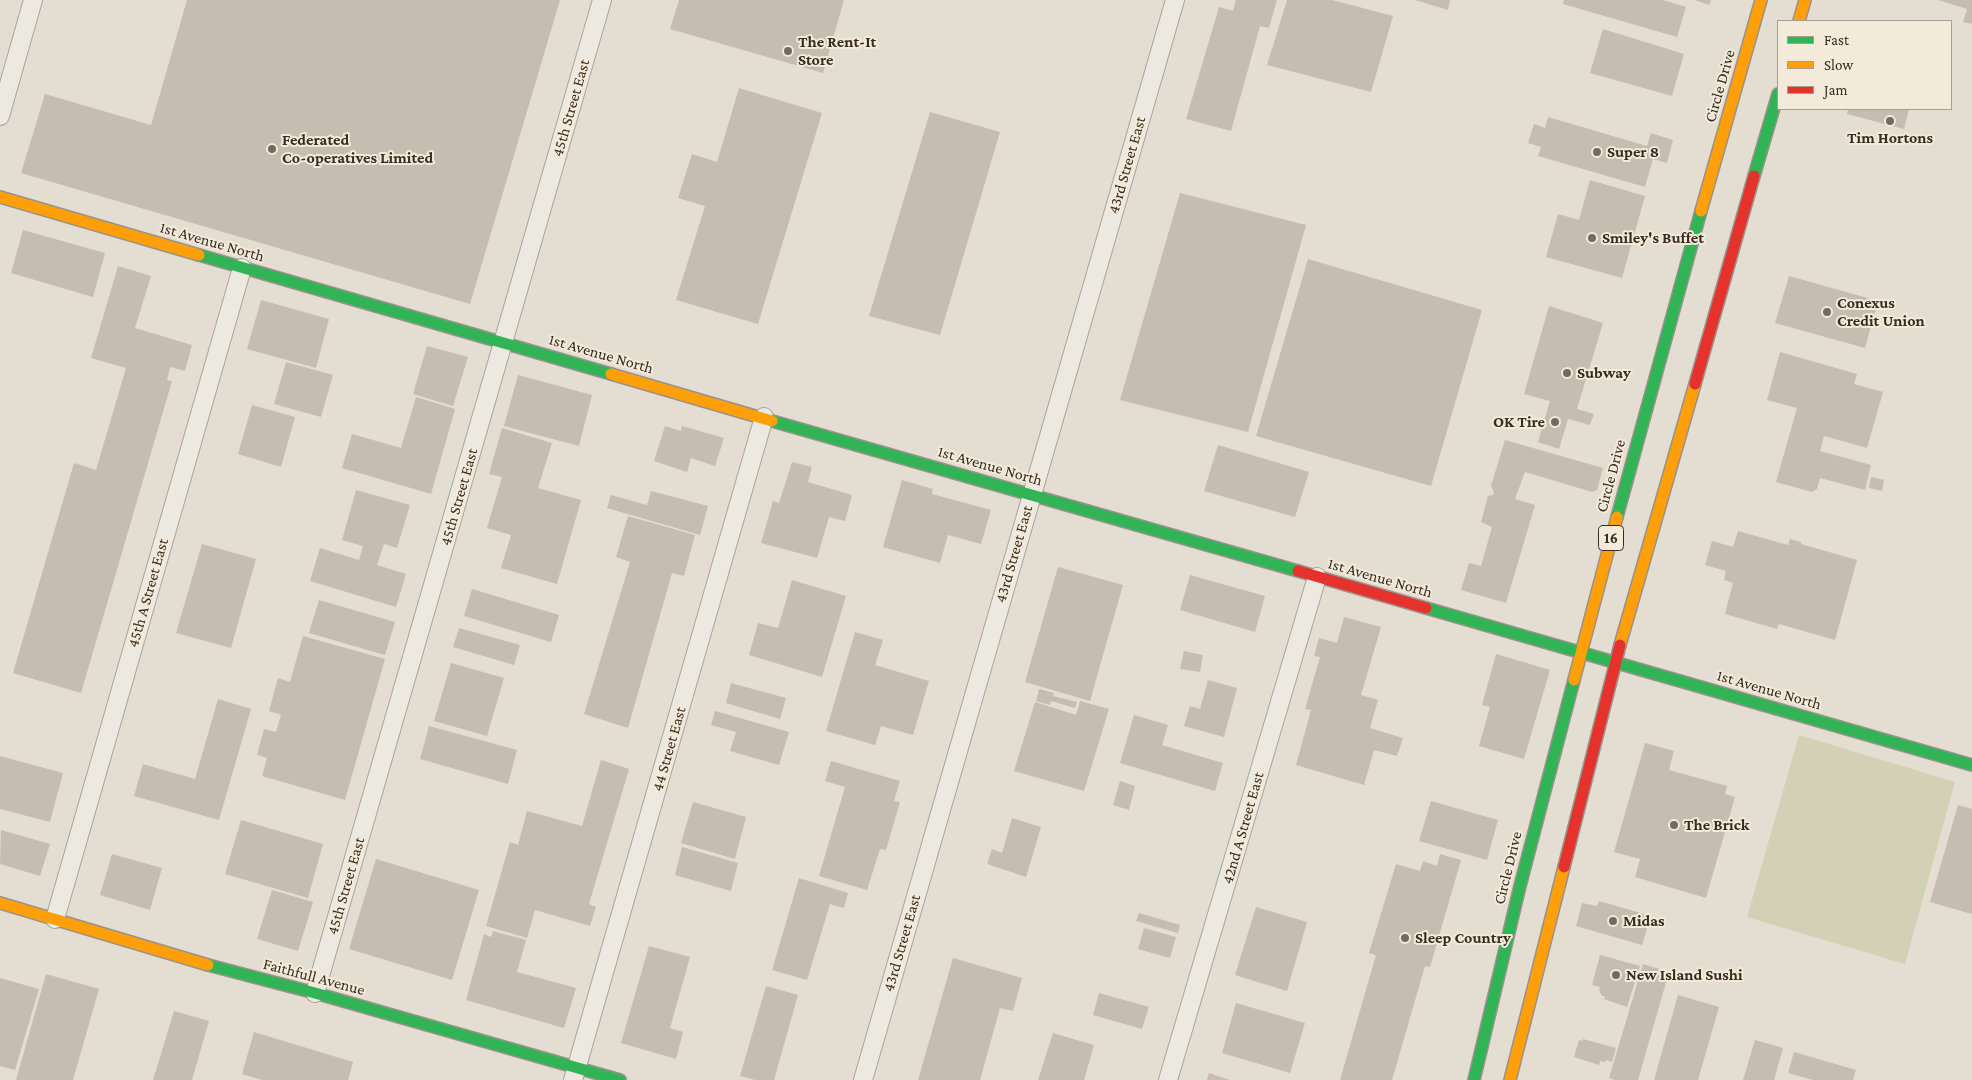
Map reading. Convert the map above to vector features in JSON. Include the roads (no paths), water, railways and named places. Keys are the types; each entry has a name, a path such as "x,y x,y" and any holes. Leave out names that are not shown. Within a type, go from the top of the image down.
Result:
{"main road":[{"name":"Circle Drive","path":"1475,1080 1520,886 1581,652 1672,313 1761,0"},
{"path":"1798,20 1804,0"},
{"name":"16","path":"1510,1080 1615,662 1777,97"},
{"name":"1st Avenue North","path":"0,197 1972,765"},
{"name":"Faithfull Avenue","path":"0,903 186,959 315,993 575,1074 620,1080"}],"street":[{"path":"0,116 33,0"},
{"name":"45th Street East","path":"315,993 602,0"},
{"name":"43rd Street East","path":"863,1080 1175,0"},
{"name":"45th A Street East","path":"54,918 242,268"},
{"name":"44 Street East","path":"575,1074 764,417"},
{"name":"42nd A Street East","path":"1168,1080 1317,577"}],"place":[{"name":"The Rent-It Store","path":"788,51"},
{"name":"Tim Hortons","path":"1890,121"},
{"name":"Federated Co-operatives Limited","path":"272,149"},
{"name":"Super 8","path":"1597,152"},
{"name":"Smiley's Buffet","path":"1592,238"},
{"name":"Conexus Credit Union","path":"1827,312"},
{"name":"Subway","path":"1567,373"},
{"name":"OK Tire","path":"1555,422"},
{"name":"The Brick","path":"1674,825"},
{"name":"Midas","path":"1613,921"},
{"name":"Sleep Country","path":"1405,938"},
{"name":"New Island Sushi","path":"1616,975"}]}
